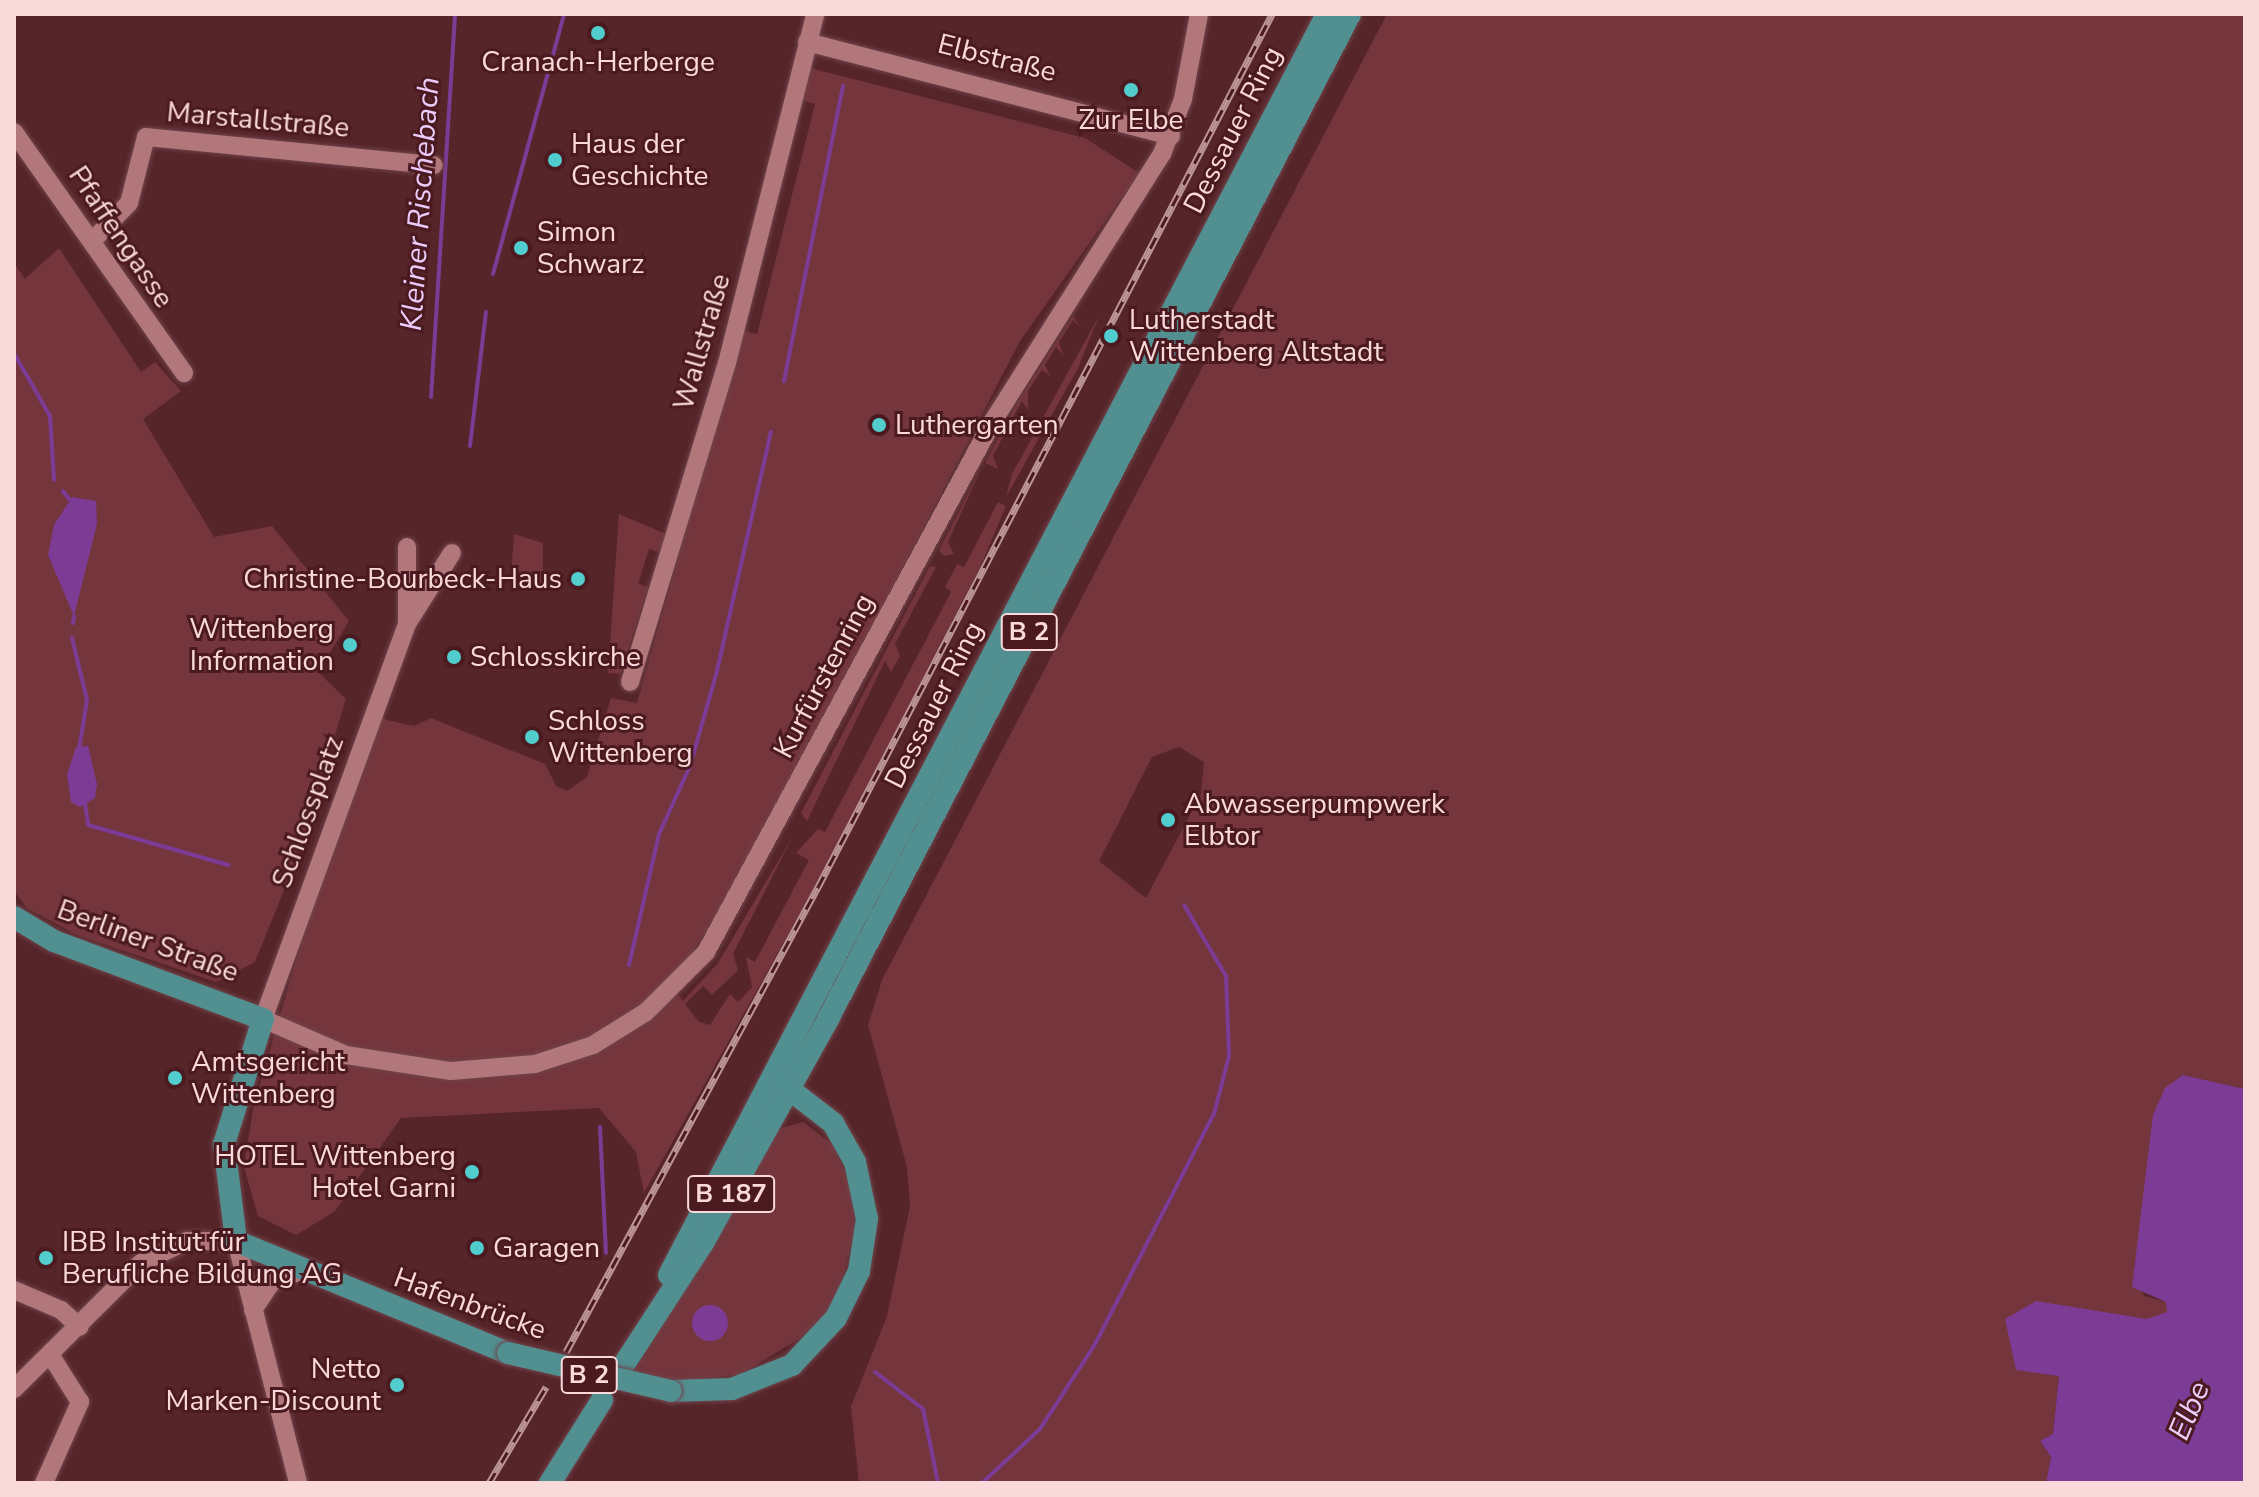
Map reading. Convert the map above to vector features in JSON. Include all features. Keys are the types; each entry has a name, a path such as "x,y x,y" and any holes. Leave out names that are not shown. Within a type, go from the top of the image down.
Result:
{"main road":[{"name":"Dessauer Ring","path":"782,1083 1327,14"},
{"name":"Dessauer Ring","path":"623,1366 666,1296 670,1271 782,1083 1350,14"},
{"name":"Berliner Straße","path":"14,917 54,941 263,1019"},
{"path":"236,1241 224,1144 263,1019"},
{"name":"Hafenbrücke","path":"236,1241 508,1353 671,1391 719,1391 778,1373 826,1331 853,1287 866,1237 860,1177 838,1130 782,1083"},
{"path":"550,1483 602,1400"}],"street":[{"name":"Wallstraße","path":"630,682 724,372 815,14"},
{"name":"Kurfürstenring","path":"263,1019 284,1033 397,1067 514,1067 610,1036 679,982 749,878 1005,401 1171,136 1199,14"},
{"name":"Elbstraße","path":"807,42 1171,136"},
{"name":"Pfaffengasse","path":"14,132 94,239 184,373"},
{"name":"Marstallstraße","path":"94,239 129,203 146,137 434,165"},
{"name":"Schlossplatz","path":"407,547 407,624"},
{"name":"Schlossplatz","path":"263,1019 407,624 452,553"},
{"path":"14,1389 154,1254 208,1237 236,1241 298,1483"},
{"path":"253,1310 272,1282 306,1269"},
{"path":"14,1290 80,1327"},
{"path":"44,1483 80,1402 51,1356"}],"shaded area":[{"path":"1387,14 2245,14 2245,1089 2183,1075 2134,1268 2144,1296 2167,1302 2167,1312 2059,1376 2053,1434 2040,1441 2051,1457 2046,1483 859,1483 851,1407 887,1316 910,1206 907,1167 868,1025 882,980","holes":["1179,747 1204,762 1201,794 1146,898 1099,861 1152,757"]},
{"path":"810,68 1085,138 1139,173 1020,341 735,891 670,984 683,1001 718,963 793,836 733,954 738,970 712,995 703,986 685,1004 699,1022 710,1025 730,994 738,1002 752,987 746,957 755,962 809,860 796,853 818,829 825,832 951,592 945,587 957,564 964,567 998,502 1006,506 982,563 824,870 644,1193 636,1152 599,1108 401,1118 334,1212 296,1235 258,1216 244,1167 253,1109 319,880 378,718 414,726 431,718 545,764 556,786 567,791 587,777 611,698 637,703 743,331 757,334 815,104 801,100"},
{"path":"59,248 141,372 155,362 181,391 143,419 214,537 272,526 349,621 318,672 346,699 297,858 255,962 216,982 77,935 27,908 14,891 14,263 25,279","holes":["97,524 74,613 60,580"]},
{"path":"1073,316 1081,328 1073,320 1059,342 1063,355 1056,347 1045,365 1050,376 1042,370 1028,391 1028,410 1022,401 1009,425 1013,440 1006,431 993,456 998,469 985,463 1017,403"},
{"path":"1099,316 1078,368 1006,497 1012,474"},
{"path":"981,469 948,542 954,554 944,556 939,550"},
{"path":"619,514 666,534 659,552 649,549 638,584 648,587 620,674 608,673"},
{"path":"514,534 543,543 543,583 511,577"},
{"path":"930,566 936,567 895,644 900,656 891,672 885,661 807,821 801,813"},
{"path":"803,1122 832,1144 851,1184 855,1227 838,1299 807,1334 741,1374 670,1383 630,1378 778,1129"}],"water":[{"path":"72,497 96,501 97,524 74,616 48,555 54,525"},
{"path":"88,746 97,784 95,798 80,807 71,802 67,775 76,747"},
{"name":"Elbe","path":"2183,1075 2245,1089 2245,1483 2046,1483 2051,1457 2040,1441 2053,1434 2059,1376 2016,1370 2005,1319 2036,1301 2147,1319 2167,1312 2166,1302 2132,1287 2153,1115 2165,1088"},
{"path":"710,1305 723,1310 728,1323 723,1336 710,1341 697,1336 692,1323 697,1310"}],"waterway":[{"name":"Kleiner Rischebach","path":"431,397 455,14"},
{"path":"493,274 564,14"},
{"path":"784,381 843,86"},
{"path":"470,446 486,312"},
{"path":"15,355 50,416 54,480"},
{"path":"629,965 659,834 690,766 717,671 771,432"},
{"path":"63,491 69,499"},
{"path":"73,623 74,616"},
{"path":"72,638 87,700 79,750"},
{"path":"85,803 88,825 228,865"},
{"path":"982,1483 1040,1429 1094,1346 1214,1114 1229,1056 1226,976 1184,905"},
{"name":"Kleiner Rischebach","path":"600,1127 606,1253"},
{"path":"875,1372 923,1409 938,1483"}],"railway":[{"path":"566,1352 818,887 1272,14"},
{"path":"489,1483 546,1387"}],"place":[{"name":"Cranach-Herberge","path":"598,33"},
{"name":"Zur Elbe","path":"1131,90"},
{"name":"Haus der Geschichte","path":"555,160"},
{"name":"Simon Schwarz","path":"521,248"},
{"name":"Lutherstadt Wittenberg Altstadt","path":"1111,336"},
{"name":"Luthergarten","path":"879,425"},
{"name":"Christine-Bourbeck-Haus","path":"578,579"},
{"name":"Wittenberg Information","path":"350,645"},
{"name":"Schlosskirche","path":"454,657"},
{"name":"Schloss Wittenberg","path":"532,737"},
{"name":"Abwasserpumpwerk Elbtor","path":"1168,820"},
{"name":"Amtsgericht Wittenberg","path":"175,1078"},
{"name":"HOTEL Wittenberg Hotel Garni","path":"472,1172"},
{"name":"Garagen","path":"477,1248"},
{"name":"IBB Institut für Berufliche Bildung AG","path":"46,1258"},
{"name":"Netto Marken-Discount","path":"397,1385"}]}
